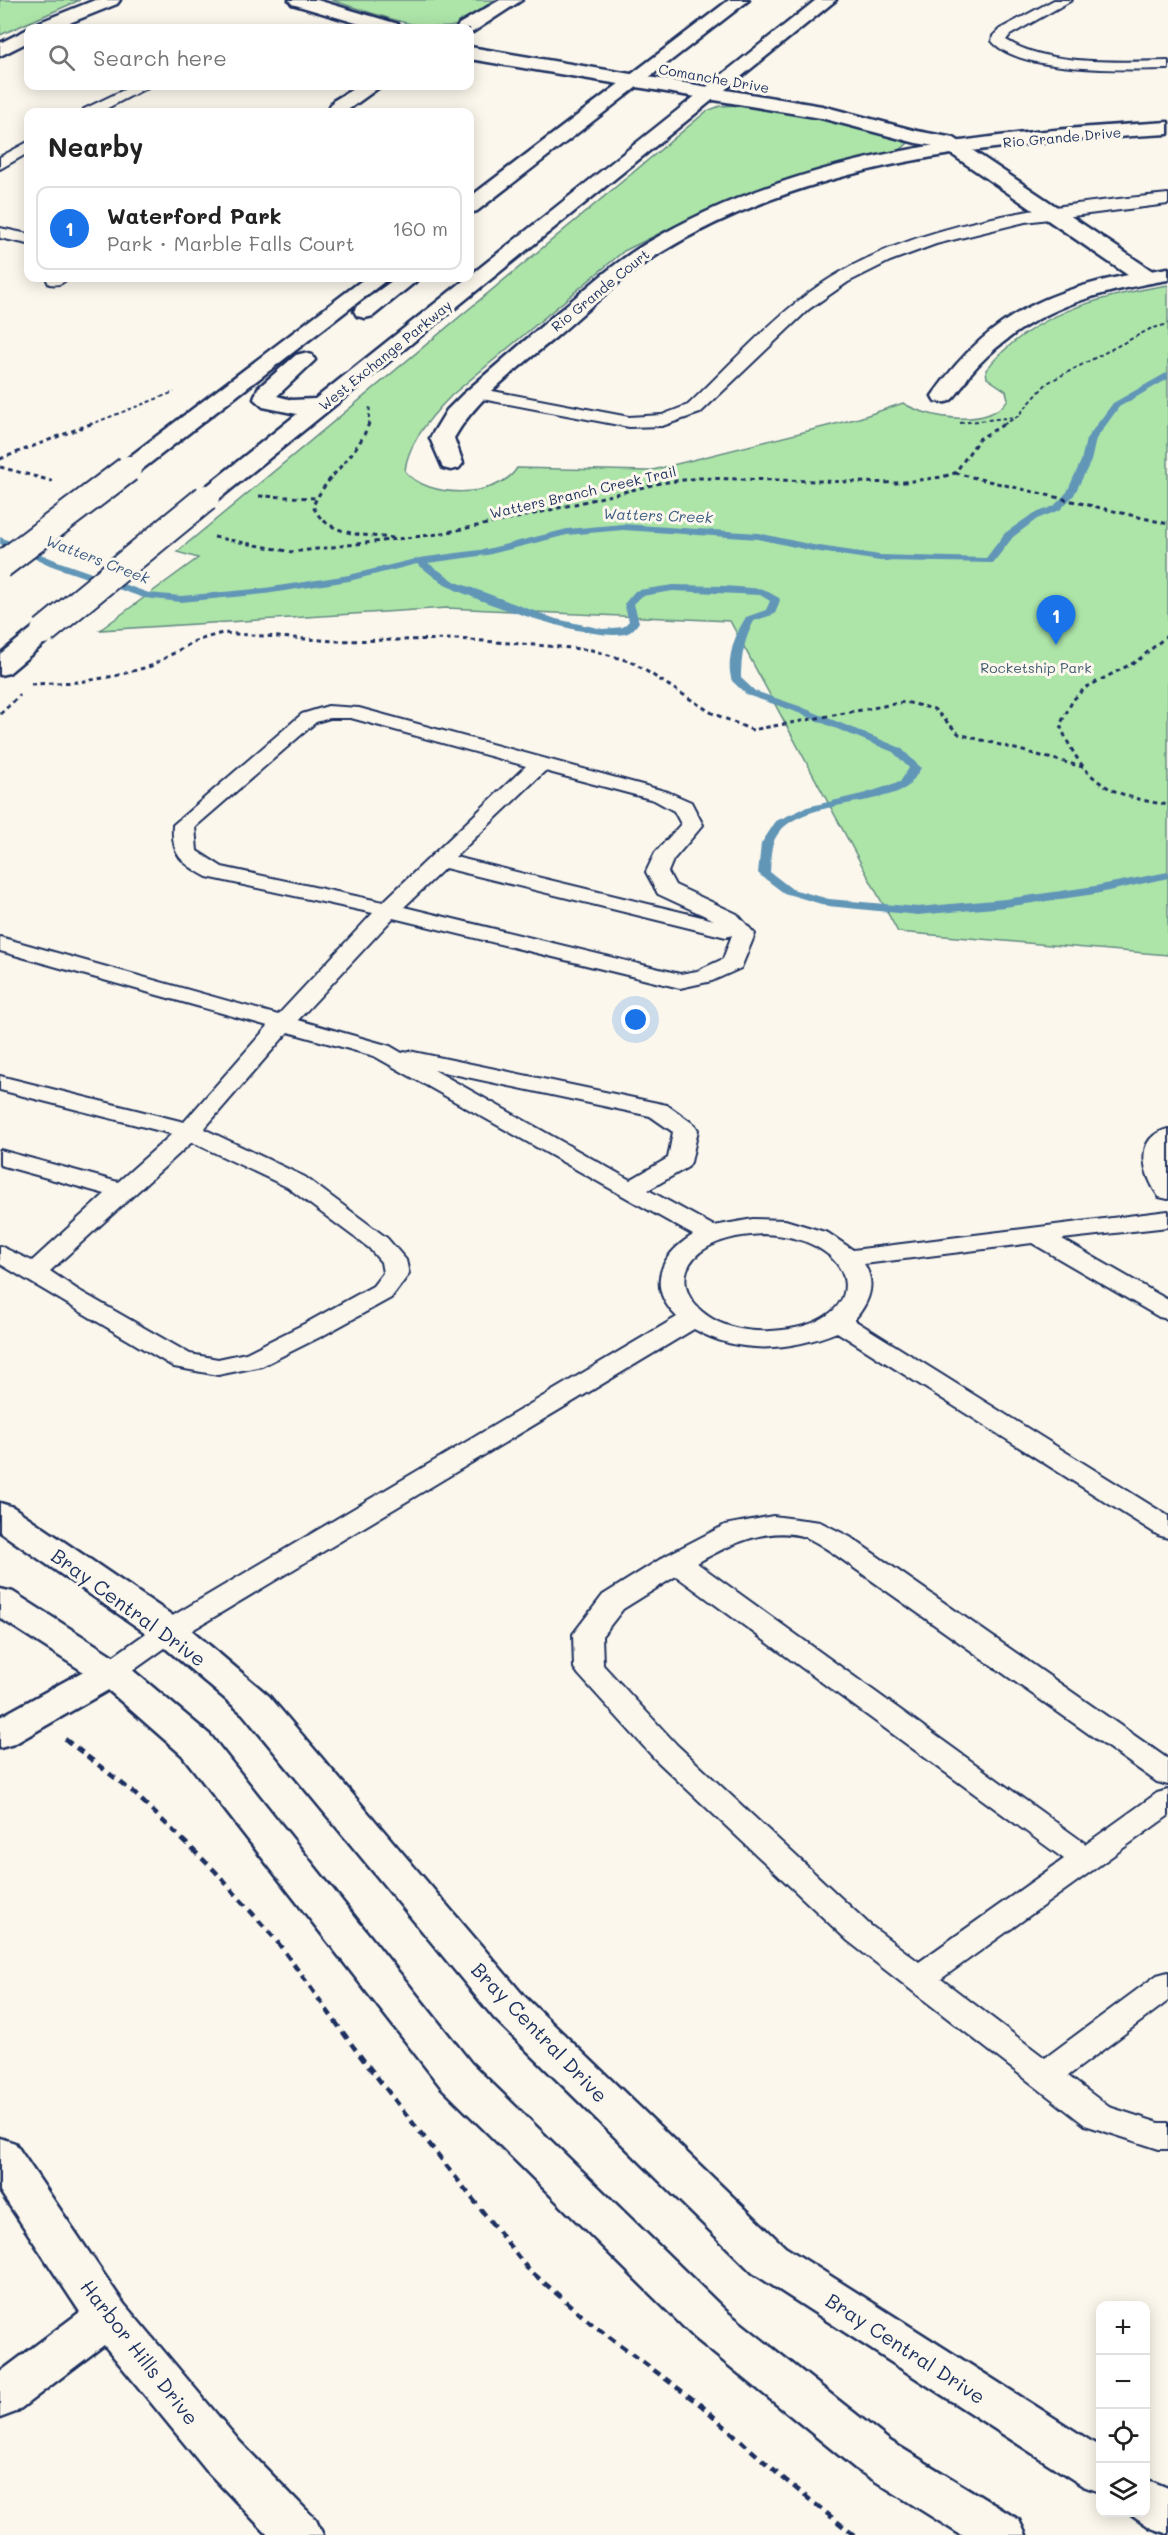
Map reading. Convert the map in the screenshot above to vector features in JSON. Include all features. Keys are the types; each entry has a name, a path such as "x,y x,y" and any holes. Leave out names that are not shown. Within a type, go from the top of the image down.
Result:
{"street":[{"path":"52,24 111,0"},
{"path":"298,0 379,24"},
{"path":"473,24 513,0"},
{"path":"474,204 740,0"},
{"name":"West Exchange Parkway","path":"0,667 206,498 827,0"},
{"path":"0,50 24,37"},
{"name":"Comanche Drive","path":"474,43 495,43 652,67 721,87 951,145"},
{"name":"Comanche Drive","path":"474,54 635,80 721,87 865,104"},
{"path":"338,108 364,90"},
{"name":"Comanche Drive","path":"913,117 938,128 951,145 1146,277"},
{"name":"Rio Grande Drive","path":"951,145 1168,128"},
{"name":"Rio Grande Court","path":"451,463 442,438 455,415 477,393 627,265 657,245 706,219 816,179 951,145"},
{"path":"943,396 961,369 991,339 1018,318 1094,288 1168,274"},
{"path":"0,566 373,282"},
{"path":"321,406 273,404 265,399 266,393 283,377 404,282"},
{"name":"Bray Central Drive","path":"0,1515 169,1631 256,1705 509,2007 769,2260 1096,2469"},
{"path":"0,1601 111,1672 196,1745 456,2075 703,2316 873,2456 1002,2535"},
{"path":"0,1734 111,1672"},
{"name":"Harbor Hills Drive","path":"0,2155 108,2317 223,2456 299,2535"},
{"path":"0,2398 108,2317"},
{"path":"1150,2502 1168,2513"}],"lane":[{"path":"1065,0 1005,32 1000,36 999,41 1011,49 1058,60 1121,66 1168,65"},
{"path":"96,108 135,90"},
{"path":"0,164 24,149"},
{"path":"477,393 629,422 648,422 683,416 694,409 803,305 822,290 878,261 929,240 993,222 1096,205 1168,199"},
{"path":"0,233 24,238"},
{"path":"328,712 352,712 661,796 683,807 692,825 663,858 657,872 666,889 729,919 744,934 733,963 704,976 680,981 388,910 215,872 189,858 182,843 184,825 309,718 328,712"},
{"path":"34,1272 189,1131 283,1023 388,910 541,763"},
{"path":"440,860 744,934"},
{"path":"0,944 385,1053 658,1110 686,1130 679,1162 630,1190"},
{"path":"385,1053 711,1235"},
{"path":"0,1083 189,1131 296,1182 378,1243 393,1260 396,1274 382,1292 315,1329 253,1360 218,1367 183,1361 0,1254"},
{"path":"1168,1136 1163,1140 1154,1159 1158,1179 1168,1192"},
{"path":"0,1157 122,1191"},
{"path":"847,1258 1168,1219"},
{"path":"766,1226 795,1229 822,1238 847,1258 855,1268 859,1286 854,1304 838,1321 813,1333 782,1339 750,1339 720,1331 694,1318 678,1302 671,1282 676,1263 690,1247 711,1235 737,1228 766,1226"},
{"path":"1036,1235 1168,1311"},
{"path":"111,1672 169,1631 694,1318"},
{"path":"838,1321 1168,1528"},
{"path":"1168,1774 840,1544 810,1527 773,1525 735,1532 677,1562 613,1602 587,1634 589,1668 666,1752 859,1933 1097,2116 1159,2136 1168,2136"},
{"path":"677,1562 1086,1860"},
{"path":"919,1978 1168,1801"},
{"path":"1045,2076 1168,1983"}],"path":[{"path":"1168,324 1150,329 1059,375 1039,391 1016,417 979,440 955,473 989,483 1168,524"},
{"path":"0,459 184,388"},
{"path":"954,423 1016,417"},
{"path":"0,467 58,483"},
{"name":"Watters Branch Creek Trail","path":"210,536 292,552 438,534 526,516 660,483 699,478 897,483 927,480 955,473"},
{"path":"252,497 315,498"},
{"path":"31,684 80,682 115,676 151,666 195,641 222,633 335,641 458,639 591,650 616,656 632,662 712,713 752,730 905,702 934,709 959,734 1083,767"},
{"path":"1168,635 1131,664 1094,681 1072,701 1060,725 1071,750 1083,767 1110,789 1146,802 1168,806"},
{"path":"36,1714 76,1750 133,1792 215,1871 276,1940 358,2053 527,2268 592,2324 702,2406 778,2474 854,2535"}],"green space":[{"path":"0,0 80,0 24,24 0,35"},
{"path":"331,0 494,0 458,24 410,24"},
{"name":"Rocketship Park","path":"742,105 851,124 908,143 899,151 770,185 703,212 624,251 452,395 429,420 416,440 405,471 415,480 429,487 462,492 494,485 508,478 517,468 649,471 859,418 903,403 914,409 943,417 974,418 988,415 1000,408 1008,399 1006,391 987,378 986,370 1023,335 1045,321 1092,302 1168,285 1168,955 898,932 730,621 447,608 100,630 198,558 177,552 707,111 720,106"}],"waterway":[{"name":"Watters Creek","path":"419,561 487,552 567,532 623,527 758,536 813,548 880,558 989,561 1009,535 1034,517 1057,508 1071,493 1086,461 1091,439 1116,405 1168,375"},
{"name":"Watters Creek","path":"0,540 56,564 148,596 181,599 265,591 349,578 419,561"},
{"path":"419,561 452,584 553,622 603,632 626,630 634,622 629,604 639,593 673,588 725,589 763,592 775,600 771,612 750,619 742,634 736,662 736,679 751,693 795,708 897,750 915,768 904,784 869,796 811,809 780,823 767,844 764,873 788,891 828,902 918,911 1005,903 1095,890 1168,875"}],"place":[{"name":"Waterford Park","path":"1056,645"}]}
